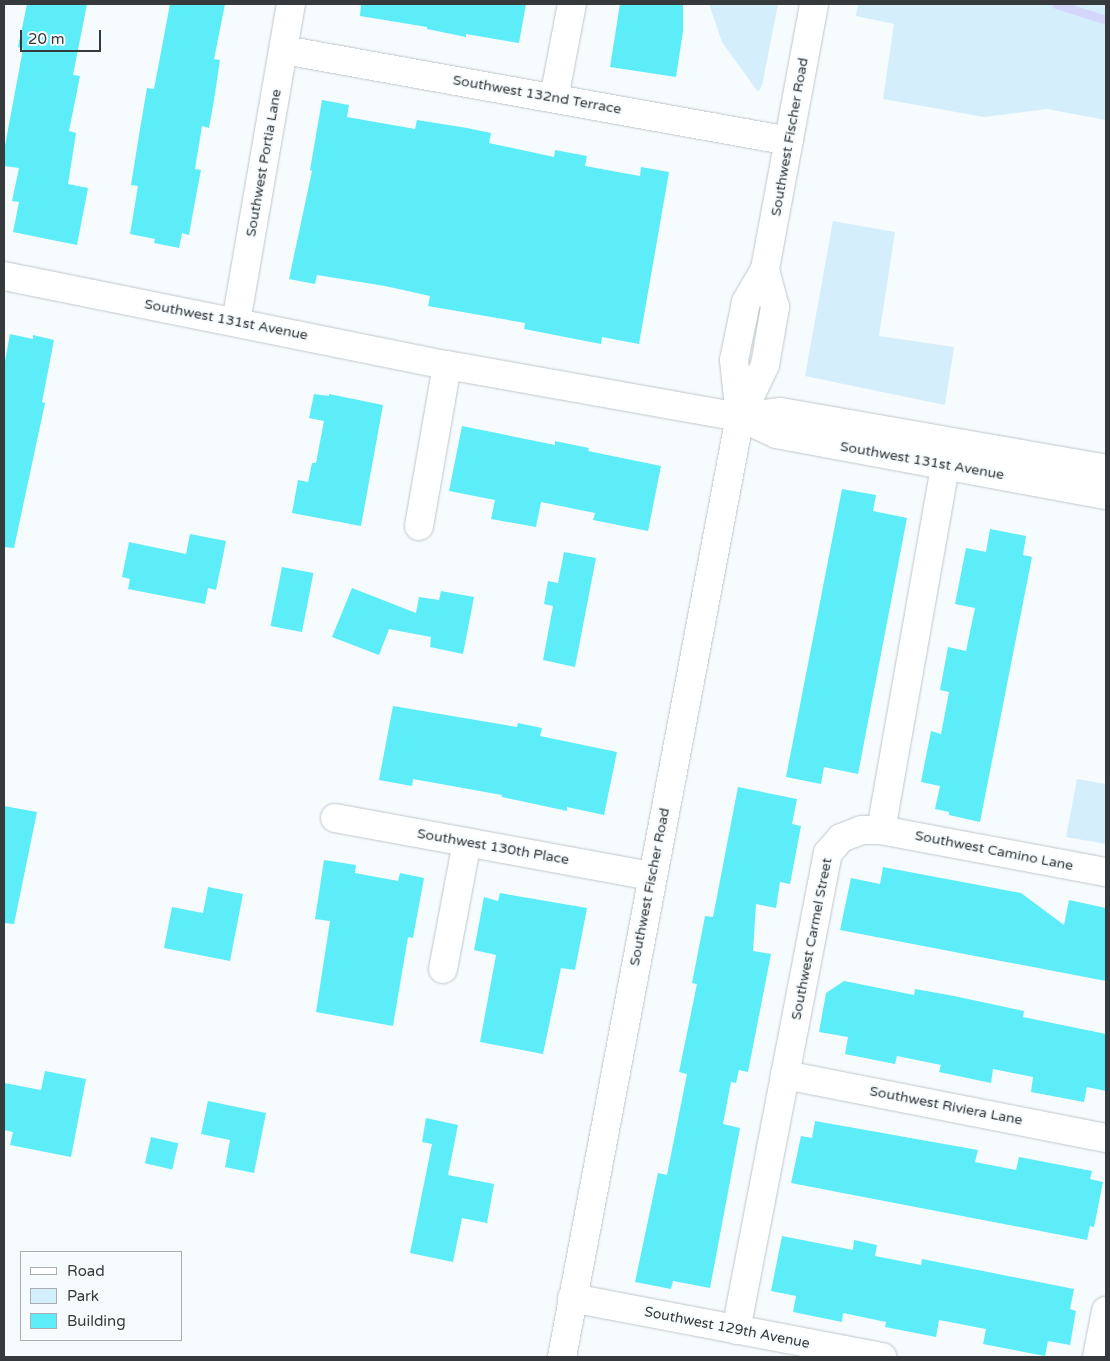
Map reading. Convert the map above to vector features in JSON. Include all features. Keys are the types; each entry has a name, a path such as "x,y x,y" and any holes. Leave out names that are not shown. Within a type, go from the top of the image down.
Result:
{"street":[{"name":"Southwest Portia Lane","path":"236,322 291,4"},
{"path":"554,98 572,4"},
{"name":"Southwest Fischer Road","path":"562,1357 651,876 740,417 765,365 775,307 765,270 814,4"},
{"name":"Southwest 132nd Terrace","path":"284,50 789,141"},
{"name":"Southwest 131st Avenue","path":"4,276 447,365 740,417 776,434 945,467 1106,495"},
{"path":"419,526 447,365"},
{"name":"Southwest 131st Avenue","path":"740,417 781,412 1106,469"},
{"path":"881,830 945,467"},
{"name":"Southwest 130th Place","path":"335,818 651,876"},
{"name":"Southwest Carmel Street","path":"736,1330 828,853 841,838 862,830 881,830"},
{"name":"Southwest Camino Lane","path":"881,830 1106,872"},
{"path":"443,969 467,842"},
{"name":"Southwest Riviera Lane","path":"785,1075 1106,1138"},
{"name":"Southwest 129th Avenue","path":"572,1298 882,1357"},
{"path":"1098,1357 1106,1310"}],"green space":[{"path":"709,4 778,4 762,86 758,92 722,42"},
{"path":"858,4 1106,4 1106,120 1047,109 984,117 883,99 894,24 856,16"},
{"path":"833,221 895,232 879,336 954,347 945,405 805,376"},
{"path":"1077,779 1106,784 1106,844 1066,837"}],"building":[{"path":"27,4 87,4 73,75 80,76 69,131 76,133 68,184 88,188 77,245 13,232 19,202 12,201 19,168 4,166 4,151 23,49 18,47"},
{"path":"170,4 225,4 214,59 220,60 209,128 202,126 195,169 201,170 189,235 182,233 179,248 154,243 155,239 130,234 138,186 131,185 147,88 154,89"},
{"path":"361,4 526,4 519,43 466,34 466,37 427,29 427,27 360,16"},
{"path":"620,4 683,4 683,31 676,77 610,67"},
{"path":"322,100 349,105 347,117 415,129 417,120 467,128 491,133 489,143 554,157 555,150 587,156 585,166 640,176 641,167 669,172 639,344 602,337 601,344 524,329 525,323 428,306 430,296 385,286 317,275 315,284 289,279 312,171 310,170"},
{"path":"10,334 33,339 33,335 54,340 42,402 45,403 14,548 4,547 4,366"},
{"path":"314,394 329,396 329,394 383,405 361,526 292,513 298,480 308,482 312,463 316,463 324,421 309,418"},
{"path":"462,426 555,445 555,441 589,448 588,451 661,466 648,531 593,520 595,513 541,502 536,527 491,519 495,500 449,491"},
{"path":"842,489 876,495 873,511 907,518 858,774 824,767 821,784 786,777"},
{"path":"990,529 1026,536 1023,555 1032,557 980,822 949,815 949,812 935,809 940,786 921,782 931,731 941,734 949,692 940,690 948,647 966,651 975,608 955,604 966,548 986,552"},
{"path":"190,534 226,541 216,590 208,588 205,604 128,589 130,579 122,577 129,542 186,554"},
{"path":"564,552 596,558 575,667 543,660 553,606 544,604 548,581 558,583"},
{"path":"282,567 313,573 302,632 271,626"},
{"path":"352,588 416,613 419,597 439,600 441,591 474,597 463,654 430,647 431,637 389,629 379,655 332,637"},
{"path":"393,706 517,727 518,723 542,728 540,736 617,752 604,815 567,807 567,811 502,797 502,795 413,779 412,786 379,780"},
{"path":"738,787 797,799 792,824 801,826 790,884 780,882 776,908 756,904 753,951 771,954 748,1072 739,1070 736,1083 731,1082 723,1124 740,1128 710,1288 673,1281 671,1289 635,1282 658,1173 667,1175 687,1074 679,1072 697,984 692,983 705,916 713,917"},
{"path":"4,806 37,812 14,924 4,923"},
{"path":"324,860 356,865 355,873 398,881 400,873 424,878 413,938 408,937 393,1026 316,1012 330,921 315,919"},
{"path":"883,867 1021,893 1064,925 1069,900 1106,908 1106,981 840,930 851,878 880,884"},
{"path":"208,887 243,894 230,961 164,948 172,907 203,913"},
{"path":"500,893 587,908 575,970 561,968 543,1054 480,1042 496,955 474,950 484,897 498,901"},
{"path":"844,981 914,995 915,989 954,996 1024,1011 1023,1017 1106,1034 1106,1091 1087,1087 1084,1102 1031,1092 1033,1077 993,1069 991,1083 939,1072 941,1065 897,1056 895,1064 845,1054 848,1037 819,1032 826,993"},
{"path":"45,1071 86,1079 71,1157 10,1145 13,1132 4,1130 4,1083 41,1090"},
{"path":"208,1101 266,1113 254,1173 225,1167 230,1140 201,1134"},
{"path":"426,1118 458,1125 448,1175 494,1184 487,1223 462,1218 453,1262 410,1253 432,1144 422,1142"},
{"path":"815,1121 978,1150 975,1162 1016,1170 1019,1157 1092,1171 1090,1179 1103,1182 1094,1227 1090,1226 1087,1240 791,1183 801,1136 812,1138"},
{"path":"151,1137 178,1143 172,1170 145,1163"},
{"path":"782,1236 853,1250 854,1240 877,1245 875,1256 921,1265 922,1259 1074,1289 1070,1309 1076,1311 1070,1345 1048,1341 1045,1356 983,1344 986,1329 939,1320 936,1337 885,1327 886,1322 843,1313 842,1322 793,1312 796,1296 771,1291"}],"waterway":[{"path":"1056,4 1106,20"}]}
